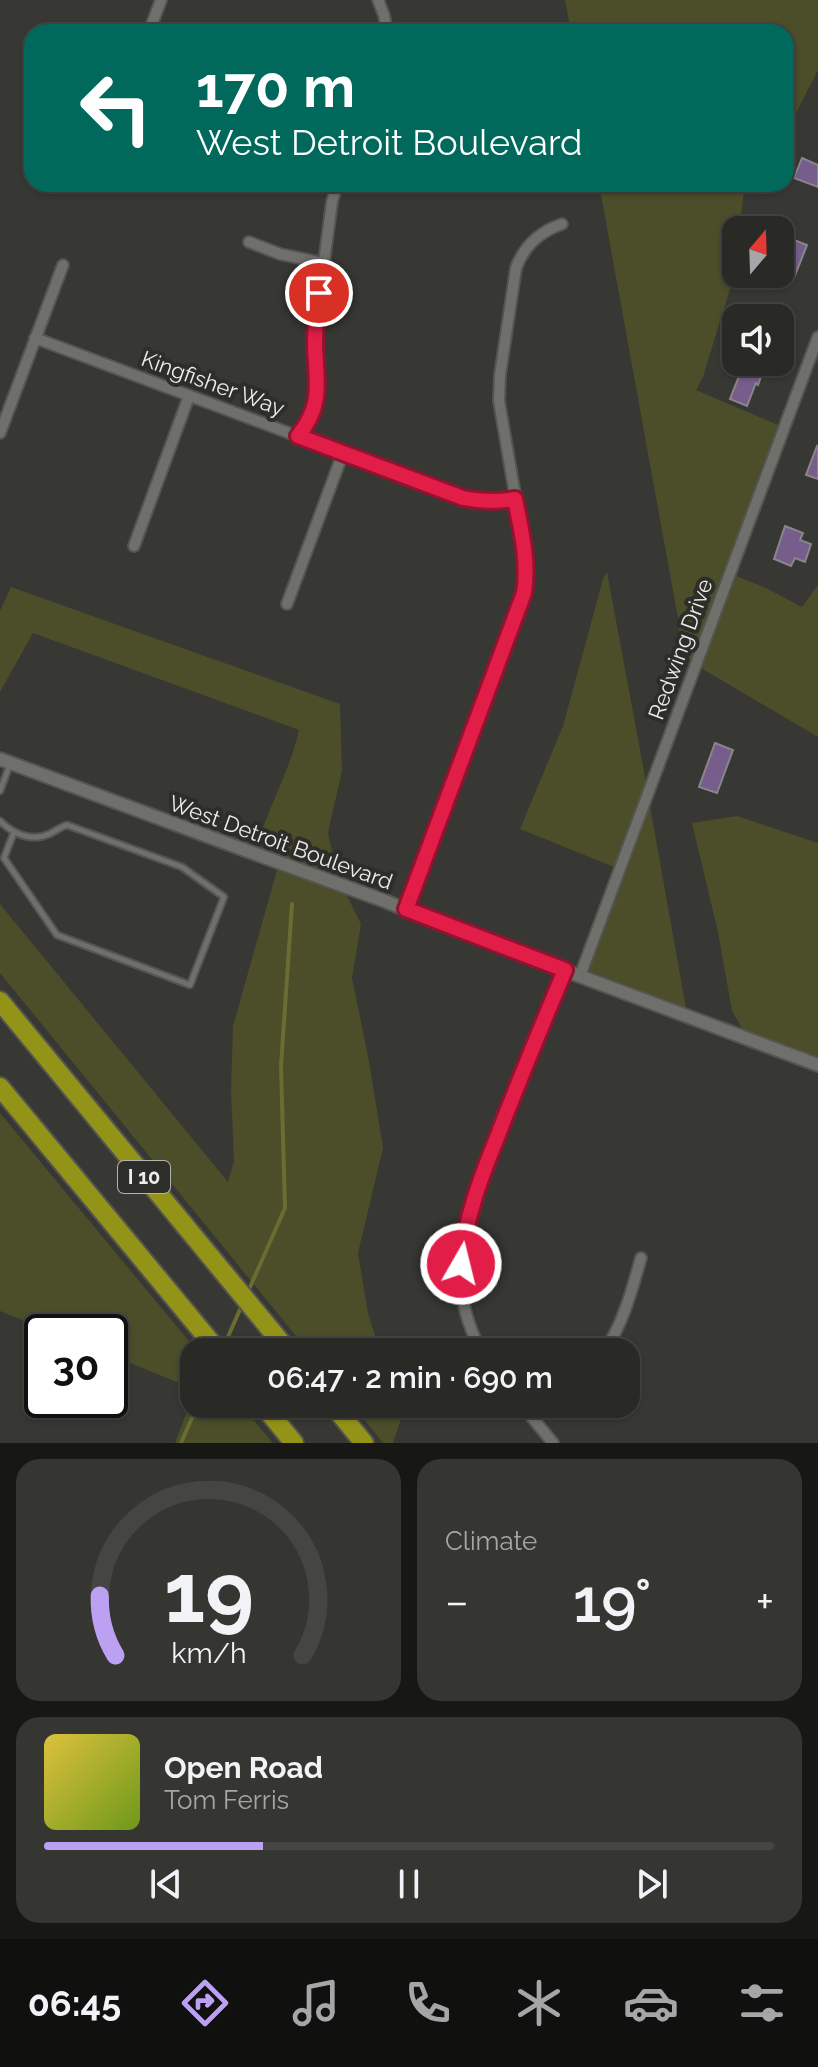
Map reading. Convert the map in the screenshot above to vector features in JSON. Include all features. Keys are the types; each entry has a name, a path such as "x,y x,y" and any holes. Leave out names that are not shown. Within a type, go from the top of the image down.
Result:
{"highway":[{"name":"I 10","path":"0,1001 277,1338"},
{"name":"I 10","path":"0,1087 207,1338"},
{"path":"273,1418 294,1443"},
{"path":"343,1418 364,1443"}],"street":[{"path":"152,24 161,0"},
{"path":"378,0 386,24"},
{"path":"298,436 312,416 318,392 315,331 335,192"},
{"path":"406,909 524,593 526,559 498,388 516,268 533,240 562,224"},
{"path":"249,242 280,254 323,263"},
{"path":"0,433 63,265"},
{"name":"Redwing Drive","path":"580,976 818,337"},
{"name":"Kingfisher Way","path":"35,338 463,498 479,502 515,499"},
{"path":"134,546 189,396"},
{"path":"287,604 343,453"},
{"name":"West Detroit Boulevard","path":"5,761 818,1065"},
{"path":"474,1338 463,1305 461,1264 466,1222 516,1088 565,970"},
{"path":"614,1338 641,1258"},
{"path":"535,1418 553,1443"}],"lane":[{"path":"0,791 5,761"},
{"path":"0,821 14,832 31,837 40,837 67,825 182,867 224,897 190,985 57,935 4,858 14,832"}],"green space":[{"path":"565,0 818,0 818,70 794,117 794,24 570,24"},
{"path":"600,192 744,192 741,216 722,216 722,288 730,288 725,304 722,304 722,315 696,390 778,425 691,661 678,649 679,624"},
{"path":"607,572 646,782 614,867 520,829 563,726"},
{"path":"736,576 802,607 818,585 818,737 701,668"},
{"path":"11,587 340,704 342,771 328,832 337,876 257,845 299,730 33,633 0,692 0,611"},
{"path":"650,806 686,1008 589,971"},
{"path":"737,816 818,843 818,1058 743,1030 732,1011 718,932 692,823"},
{"path":"277,870 346,894 361,924 352,978 383,1148 358,1253 368,1313 376,1338 298,1338 0,973 0,904 228,1182 234,1161 231,1090 233,1026"},
{"path":"0,1113 186,1338 180,1338 180,1383 128,1362 128,1314 24,1314 24,1321 0,1311"},
{"path":"184,1418 252,1418 273,1443 175,1443"},
{"path":"363,1418 401,1418 393,1443 383,1443"}],"building":[{"path":"802,158 818,165 818,187 794,178"},
{"path":"794,240 807,245 794,278"},
{"path":"739,376 761,376 747,406 730,399"},
{"path":"818,447 818,479 806,475"},
{"path":"785,526 803,533 800,540 811,544 805,562 795,558 791,566 774,559"},
{"path":"715,743 733,750 717,793 699,787"}],"waterway":[{"path":"247,1294 285,1208 281,1066 292,904"},
{"path":"227,1338 242,1305"},
{"path":"181,1443 192,1418"}],"route":[{"path":"319,293 315,340 318,392 312,416 298,436 463,498 479,502 515,499 526,559 524,593 406,909 565,970 472,1201 462,1243 461,1264"}]}
